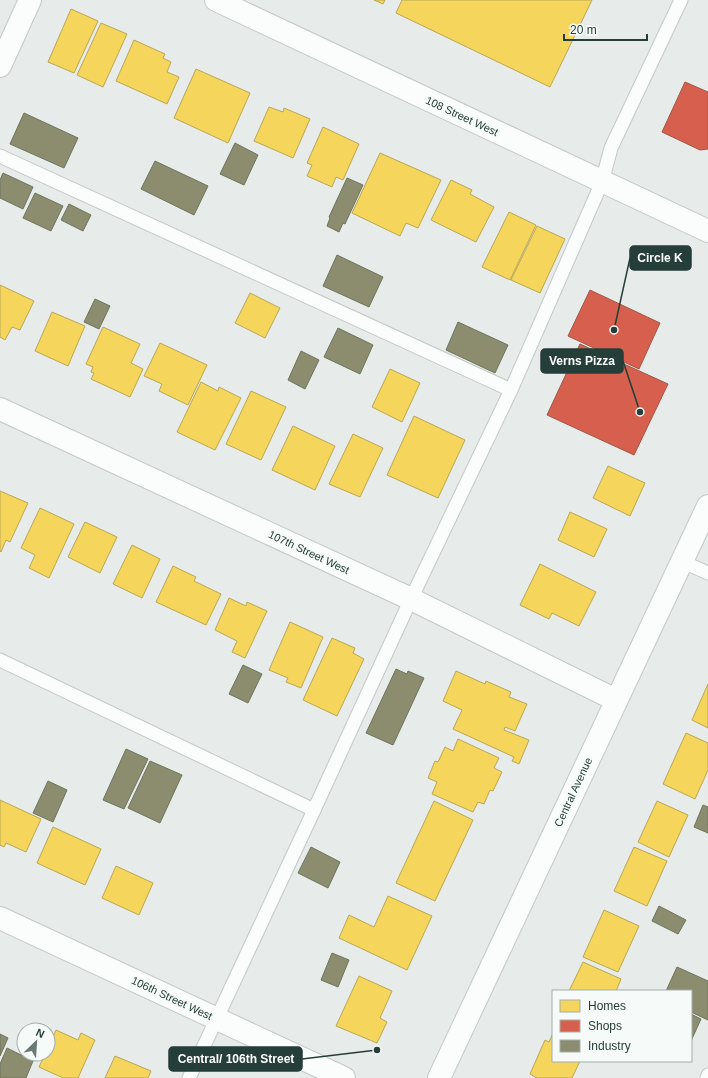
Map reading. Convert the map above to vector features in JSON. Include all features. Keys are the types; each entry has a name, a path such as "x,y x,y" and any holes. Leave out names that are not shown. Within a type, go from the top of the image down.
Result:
{"street":[{"path":"0,66 30,0"},
{"name":"108 Street West","path":"216,0 708,231"},
{"name":"107th Street West","path":"0,408 411,599 616,700"},
{"name":"Central Avenue","path":"439,1078 708,506"},
{"name":"106th Street West","path":"0,918 344,1078"}],"lane":[{"path":"189,1078 411,599 511,390 602,182 612,148 681,0"},
{"path":"0,156 511,390"},
{"path":"682,561 708,573"},
{"path":"0,660 314,810"}],"building: Homes":[{"path":"374,0 385,0 383,4"},
{"path":"402,0 592,0 550,87 396,13"},
{"path":"71,9 98,21 74,73 48,62"},
{"path":"101,23 127,34 103,87 77,75"},
{"path":"134,40 165,54 163,58 171,62 167,72 179,77 167,104 116,81"},
{"path":"196,69 250,93 228,143 174,118"},
{"path":"269,107 283,112 284,108 310,119 293,158 254,141"},
{"path":"323,127 359,144 343,180 336,177 332,187 307,176 312,165 307,163"},
{"path":"380,153 441,180 418,228 406,223 400,236 352,213"},
{"path":"451,180 472,190 470,194 494,207 476,242 431,220"},
{"path":"509,212 536,225 510,280 482,267"},
{"path":"537,226 565,239 540,293 511,280"},
{"path":"0,285 34,301 20,330 12,327 5,340 0,337"},
{"path":"250,293 280,308 265,338 235,323"},
{"path":"52,312 85,326 68,366 35,351"},
{"path":"103,327 140,344 131,363 143,369 130,397 91,379 94,373 91,372 93,367 86,364"},
{"path":"160,343 207,365 188,405 159,391 162,384 144,376"},
{"path":"390,369 420,383 402,422 372,407"},
{"path":"201,382 218,391 219,387 241,398 215,450 177,432"},
{"path":"251,391 286,407 261,460 226,444"},
{"path":"414,416 465,440 438,498 387,475"},
{"path":"293,426 335,446 315,490 272,470"},
{"path":"353,434 383,448 360,497 329,484"},
{"path":"608,466 645,483 630,516 593,498"},
{"path":"0,491 28,503 10,542 6,540 1,552 0,551"},
{"path":"40,508 74,524 49,578 29,568 35,555 21,548"},
{"path":"570,512 607,529 594,557 558,540"},
{"path":"85,522 117,537 100,573 68,557"},
{"path":"132,545 160,559 142,598 113,584"},
{"path":"540,564 596,592 579,626 552,613 549,619 520,605"},
{"path":"173,566 196,577 194,581 221,594 206,625 156,602"},
{"path":"229,598 246,606 247,602 267,611 245,658 232,652 237,641 215,630"},
{"path":"290,622 323,637 301,688 286,682 288,678 269,670"},
{"path":"332,638 355,648 353,653 364,659 337,716 303,700"},
{"path":"456,671 485,684 486,681 511,692 509,697 527,704 515,731 505,727 504,730 529,740 519,764 512,761 514,757 453,729 462,710 443,701"},
{"path":"708,684 708,728 692,720"},
{"path":"686,733 708,743 708,770 695,799 663,784"},
{"path":"458,739 499,758 494,768 502,772 493,791 490,790 484,804 478,802 473,812 432,794 437,782 428,778 435,761 438,762 445,747 453,751"},
{"path":"0,800 41,819 26,852 6,843 4,847 0,845"},
{"path":"434,801 473,820 435,901 396,883"},
{"path":"657,801 688,815 669,857 638,842"},
{"path":"53,827 101,849 85,885 37,863"},
{"path":"634,847 667,861 647,906 614,891"},
{"path":"116,866 153,883 139,915 102,898"},
{"path":"388,896 432,916 407,970 339,938 349,915 374,927"},
{"path":"604,910 639,926 618,972 583,957"},
{"path":"583,962 621,979 616,990 569,990"},
{"path":"359,976 392,991 380,1018 387,1022 377,1043 336,1026"},
{"path":"56,1030 78,1040 81,1033 95,1040 78,1078 63,1078 39,1067 41,1062 56,1062"},
{"path":"552,1035 552,1062 580,1062 572,1078 537,1078 530,1074 545,1040 549,1042"},
{"path":"115,1056 151,1071 148,1078 105,1078"}],"building: Shops":[{"path":"685,82 708,92 708,149 700,150 662,132"},
{"path":"590,290 660,323 639,369 568,336"},
{"path":"580,344 668,384 634,455 547,415"}],"building: Industry":[{"path":"24,113 78,138 64,168 10,144"},
{"path":"235,143 258,155 244,185 220,174"},
{"path":"155,161 208,186 194,215 141,189"},
{"path":"3,173 33,187 23,209 0,198 0,180"},
{"path":"347,178 363,185 345,224 343,223 339,232 327,226 329,217"},
{"path":"35,193 63,206 51,231 23,218"},
{"path":"69,204 91,215 83,231 61,220"},
{"path":"337,255 383,277 369,307 323,286"},
{"path":"95,299 110,306 99,329 84,322"},
{"path":"458,322 508,345 495,373 446,350"},
{"path":"338,328 373,345 360,374 324,357"},
{"path":"301,351 319,360 305,389 288,380"},
{"path":"243,665 262,674 248,703 229,694"},
{"path":"396,669 407,674 408,671 424,678 393,745 366,733"},
{"path":"126,749 148,759 124,809 103,800"},
{"path":"150,761 182,775 160,823 128,808"},
{"path":"48,781 67,790 53,822 33,813"},
{"path":"703,805 708,807 708,833 694,827"},
{"path":"311,847 340,862 328,888 298,873"},
{"path":"659,906 686,920 678,934 652,921"},
{"path":"332,953 349,960 338,987 321,980"},
{"path":"677,967 708,981 708,1020 692,1012 692,990 666,990"},
{"path":"692,1014 701,1019 692,1039"},
{"path":"0,1034 8,1038 0,1056"},
{"path":"7,1048 16,1052 16,1062 33,1062 26,1078 0,1078 0,1064"}],"place":[{"name":"Circle K","path":"614,330"},
{"name":"Verns Pizza","path":"640,412"},
{"name":"Central/ 106th Street","path":"377,1050"}]}
